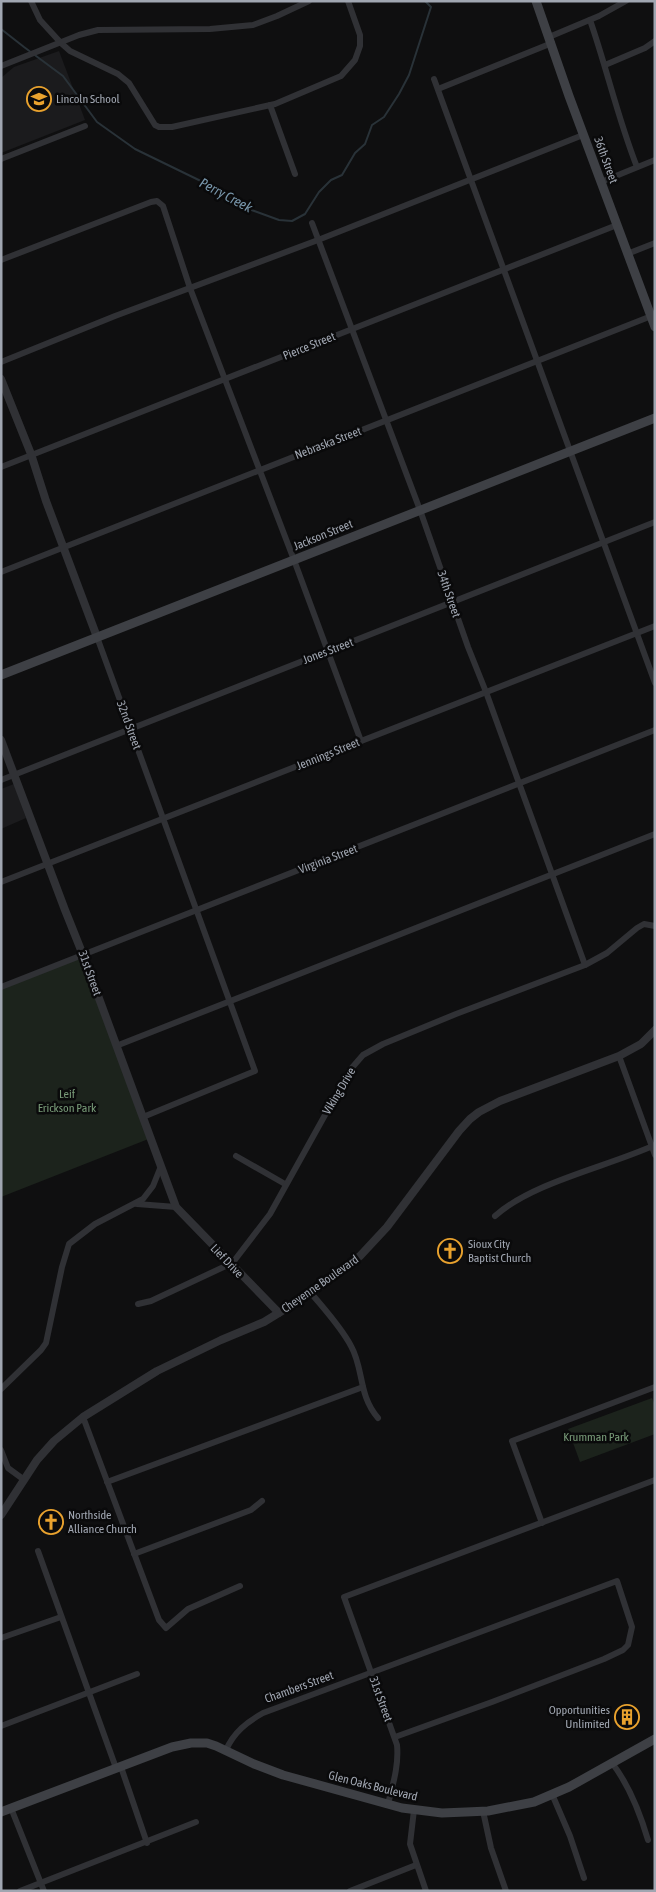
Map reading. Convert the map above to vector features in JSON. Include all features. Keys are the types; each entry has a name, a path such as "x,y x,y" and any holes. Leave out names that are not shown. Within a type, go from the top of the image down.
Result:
{"main road":[{"name":"36th Street","path":"536,1 627,254 653,316 655,327"},
{"name":"Jackson Street","path":"1,675 655,418"},
{"name":"Glen Oaks Boulevard","path":"226,1750 254,1764 283,1775 388,1804 414,1810 442,1813 483,1811 534,1802 655,1739"},
{"path":"1,1812 190,1743 206,1743 226,1750"}],"street":[{"path":"31,1 40,20 70,50 126,80 139,97 155,125 159,127 172,127 270,105 341,76 356,60 360,35 348,1"},
{"path":"1,66 79,35 98,30 210,29 253,25 309,1"},
{"path":"438,90 551,40 626,1"},
{"path":"590,20 619,117 637,167"},
{"path":"605,65 645,48 655,41"},
{"path":"434,79 655,683"},
{"path":"270,105 295,174"},
{"path":"1,159 85,126"},
{"path":"1,362 115,316 318,240 584,135"},
{"path":"601,182 655,160"},
{"path":"1,260 151,202 157,201 162,204 190,288 361,741"},
{"name":"34th Street","path":"312,223 420,510 585,964"},
{"name":"Pierce Street","path":"1,467 617,225"},
{"path":"627,254 655,243"},
{"name":"Nebraska Street","path":"1,572 653,316"},
{"name":"32nd Street","path":"1,379 31,454 62,548 97,637 255,1071 143,1116"},
{"name":"Jones Street","path":"1,780 655,522"},
{"name":"Jennings Street","path":"1,882 655,626"},
{"name":"Virginia Street","path":"1,987 655,730"},
{"name":"31st Street","path":"1,740 176,1207"},
{"path":"116,1046 655,834"},
{"name":"Viking Drive","path":"138,1304 151,1301 230,1264 263,1224 350,1070 363,1055 383,1044 585,964 607,953 644,924 655,926"},
{"name":"Cheyenne Boulevard","path":"1,1515 23,1479 47,1448 83,1417 157,1371 221,1340 264,1322 311,1293 360,1256 382,1233 421,1180 470,1119 500,1101 619,1056 641,1044 655,1030"},
{"path":"619,1056 655,1155"},
{"path":"495,1216 504,1208 542,1188 653,1146"},
{"path":"236,1156 285,1184"},
{"path":"1,1389 46,1343 62,1267 69,1244 95,1224 143,1199 153,1186 161,1166"},
{"path":"135,1204 176,1207"},
{"name":"Lief Drive","path":"176,1207 279,1313"},
{"path":"311,1293 352,1347 369,1407 378,1418"},
{"path":"107,1482 363,1387"},
{"path":"655,1387 512,1441 542,1523 655,1480"},
{"path":"83,1417 159,1620 166,1628 188,1609 240,1586"},
{"path":"1,1450 4,1466 23,1479"},
{"path":"134,1554 251,1510 262,1501"},
{"name":"31st Street","path":"388,1804 398,1757 395,1737 344,1597 542,1523"},
{"path":"38,1551 61,1617 147,1843"},
{"name":"Chambers Street","path":"226,1750 238,1730 263,1713 617,1581 632,1627 628,1645 623,1650 492,1702 395,1737"},
{"path":"1,1638 61,1617"},
{"path":"1,1726 137,1674"},
{"path":"612,1763 630,1791 648,1840"},
{"path":"552,1794 570,1836 584,1878"},
{"path":"11,1808 44,1891"},
{"path":"414,1810 410,1844 426,1891"},
{"path":"483,1811 491,1848 506,1891"},
{"path":"20,1891 147,1843 196,1822"},
{"path":"351,1891 416,1865"}],"shaded area":[{"name":"Lincoln School","path":"59,51 85,120 1,153 1,78 14,67"},
{"path":"14,784 26,818 1,829 1,789"}],"green space":[{"name":"Leif Erickson Park","path":"83,955 151,1138 1,1197 1,987"},
{"name":"Krumman Park","path":"652,1398 655,1405 655,1434 580,1462 568,1429"}],"waterway":[{"name":"Perry Creek","path":"1,29 63,76 97,122 135,149 209,185 246,208 279,220 292,221 305,214 319,192 331,180 342,175 355,153 365,144 372,125 384,117 399,94 409,75 431,7 425,1"}],"place":[{"name":"Lincoln School","path":"39,99"},
{"name":"Sioux City Baptist Church","path":"450,1251"},
{"name":"Northside Alliance Church","path":"51,1522"},
{"name":"Opportunities Unlimited","path":"627,1717"}]}
